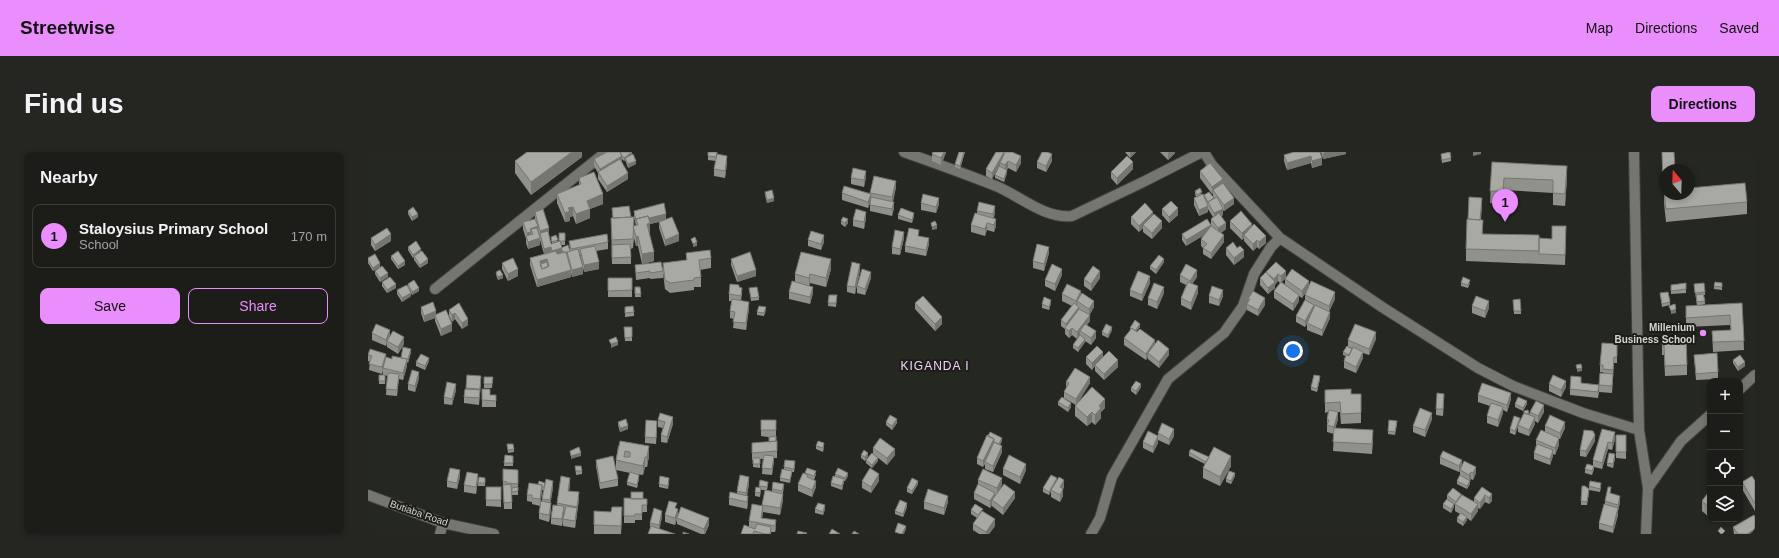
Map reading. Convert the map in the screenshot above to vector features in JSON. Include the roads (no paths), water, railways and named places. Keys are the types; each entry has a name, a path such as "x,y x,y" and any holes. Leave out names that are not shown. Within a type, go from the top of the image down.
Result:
{"street":[{"path":"434,289 606,152"},
{"path":"904,152 997,187 1051,214 1062,217 1072,216 1203,152 1212,165 1280,238 1382,307 1478,368 1513,386 1576,410 1639,430"},
{"path":"1634,152 1639,430 1648,488 1646,534"},
{"path":"1091,534 1100,518 1112,478 1168,379 1224,333 1243,306 1254,274 1272,247 1280,238"},
{"path":"1743,386 1755,375"},
{"path":"1648,488 1681,440 1707,418"},
{"name":"Butiaba Road","path":"368,495 443,522 494,534"},
{"path":"440,534 443,522"}],"place":[{"name":"Staloysius Primary School","path":"1505,222"},
{"name":"Millenium Business School","path":"1703,333"}],"district":[{"name":"KIGANDA I","path":"935,366"}]}
